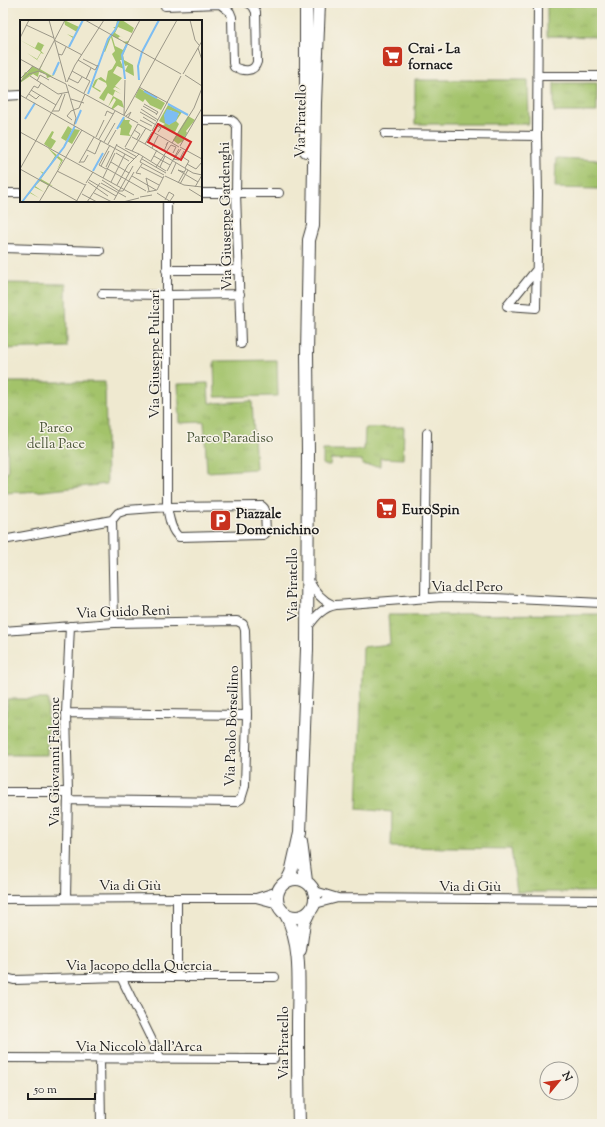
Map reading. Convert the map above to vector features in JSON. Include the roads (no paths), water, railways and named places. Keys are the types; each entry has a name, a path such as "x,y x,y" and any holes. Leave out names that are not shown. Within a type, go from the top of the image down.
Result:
{"main road":[{"name":"Via Piratello","path":"306,3 306,230 310,240"},
{"name":"Via Piratello","path":"306,881 300,833 307,627 307,355 310,240 313,226 315,103 319,3"},
{"name":"Via Piratello","path":"299,1124 298,963 294,936 289,920 281,909 277,898 278,891 291,874 300,833"},
{"path":"287,880 300,878 312,885 315,891"},
{"name":"Via Piratello","path":"298,963 304,922 312,909 316,898 315,891"},
{"path":"281,909 290,916 296,917 302,916 312,909"}],"street":[{"path":"165,3 165,6 221,4 230,12 232,17 234,67 243,71 253,69 257,62 256,12 253,6 248,3"},
{"path":"536,269 507,306 536,308 538,194 538,4"},
{"path":"538,76 602,76"},
{"path":"3,96 20,95"},
{"name":"Via Giuseppe Gardenghi","path":"202,120 231,120 237,126 236,193 241,344"},
{"path":"385,134 538,136"},
{"path":"3,193 20,193"},
{"path":"202,193 279,193"},
{"name":"Via Giuseppe Pulicari","path":"167,202 167,507"},
{"path":"3,248 100,251"},
{"path":"166,270 239,270"},
{"path":"102,294 240,294"},
{"path":"425,599 427,433"},
{"path":"3,540 112,520 118,513 127,510 167,507 262,506 265,510 266,533 262,535 179,537 175,534 167,507"},
{"path":"112,520 114,623"},
{"path":"307,578 319,597 333,605"},
{"name":"Via del Pero","path":"307,627 319,613 333,605 442,597 602,603"},
{"name":"Via Guido Reni","path":"3,631 114,623 237,621 243,624"},
{"name":"Via Paolo Borsellino","path":"68,796 236,802 241,799 245,786 247,715 246,636 243,624"},
{"name":"Via Giovanni Falcone","path":"66,898 68,796 66,713 70,626"},
{"path":"66,713 247,715"},
{"path":"3,792 68,796"},
{"name":"Via di Giù","path":"3,899 256,898 278,891"},
{"name":"Via di Giù","path":"315,891 338,898 602,900"},
{"path":"177,898 177,977"},
{"name":"Via di Giù","path":"256,898 281,909"},
{"name":"Via di Giù","path":"312,909 338,898"},
{"name":"Via Jacopo della Quercia","path":"3,977 14,980 121,977 274,977"},
{"path":"121,977 161,1059"},
{"name":"Via Niccolò dall'Arca","path":"3,1058 274,1059"},
{"path":"100,1059 100,1124"}],"place":[{"name":"Crai - La fornace","path":"393,56"},
{"name":"EuroSpin","path":"386,509"},
{"name":"Piazzale Domenichino","path":"220,521"}],"park label":[{"name":"Parco della Pace","path":"56,436"},
{"name":"Parco Paradiso","path":"230,437"}]}
